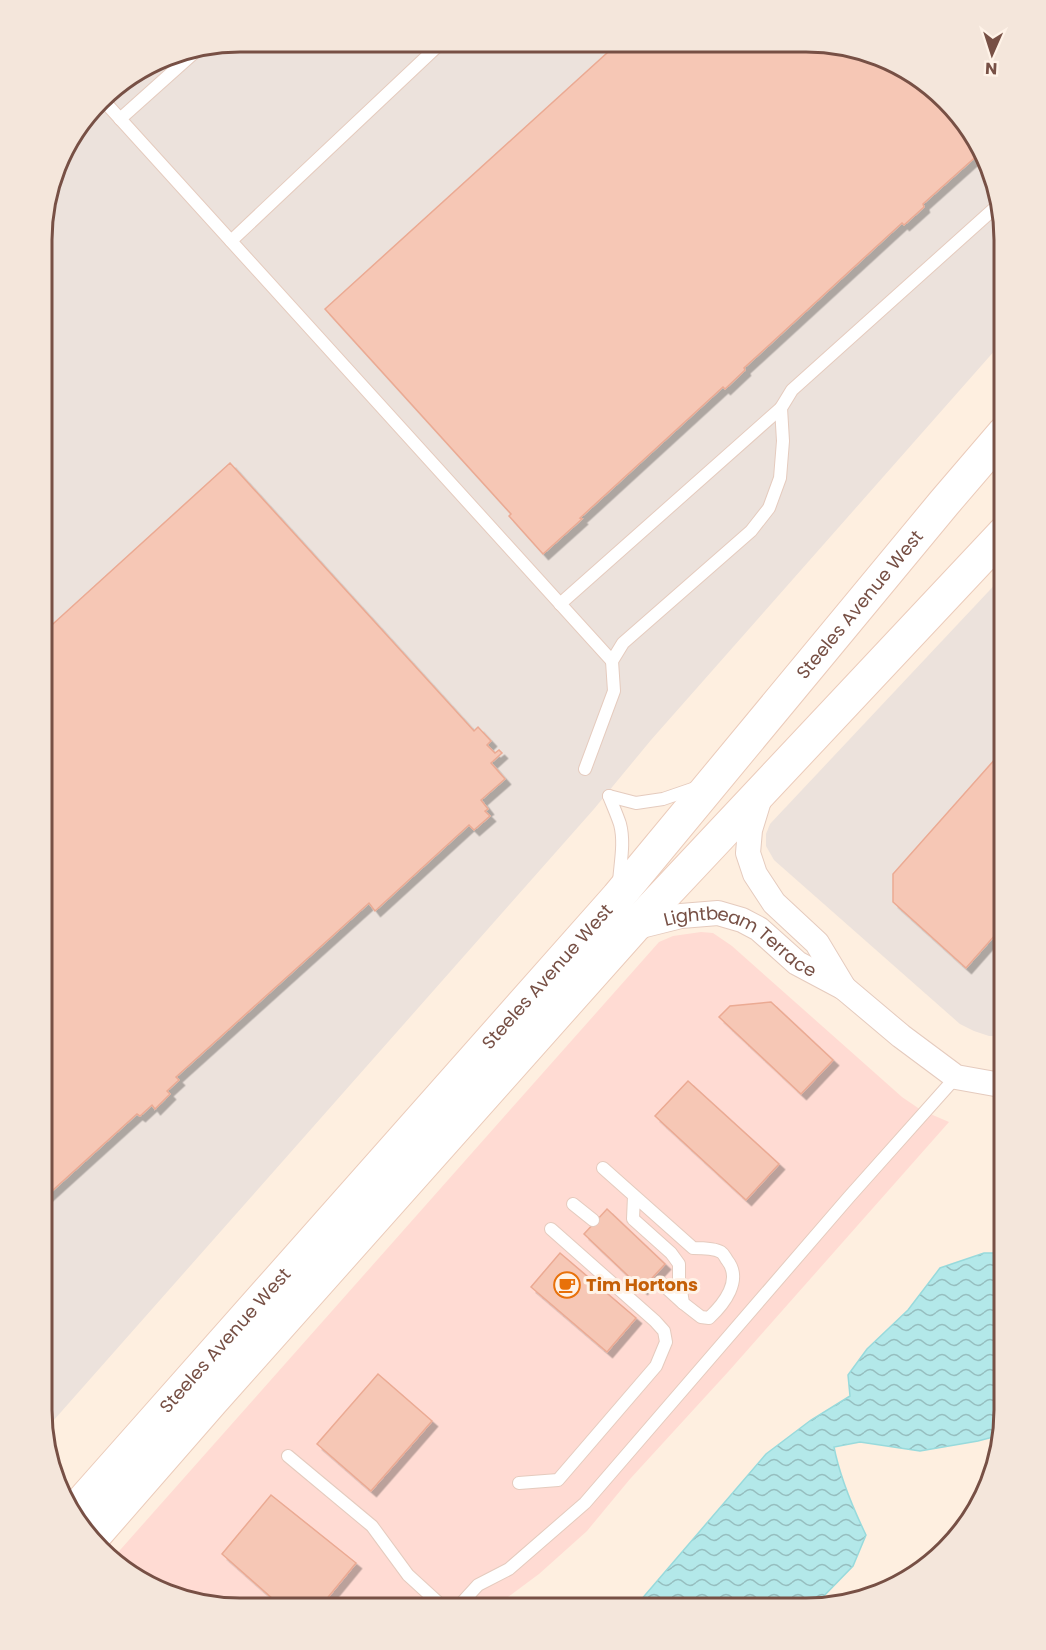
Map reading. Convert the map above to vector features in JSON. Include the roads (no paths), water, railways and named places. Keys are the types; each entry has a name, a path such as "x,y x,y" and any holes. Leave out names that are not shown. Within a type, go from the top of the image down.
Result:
{"main road":[{"name":"Steeles Avenue West","path":"79,1505 618,897 994,445"},
{"name":"Steeles Avenue West","path":"98,1531 633,928 994,544"}],"street":[{"name":"Lightbeam Terrace","path":"763,788 750,830 748,853 754,874 774,903 817,943 844,988"},
{"name":"Lightbeam Terrace","path":"633,928 681,916 717,913 742,920 759,929 797,963 844,988 901,1036 956,1077 993,1084"}],"lane":[{"path":"231,241 430,53"},
{"path":"120,119 184,62"},
{"path":"109,107 612,661"},
{"path":"560,604 781,408 792,390 991,211"},
{"path":"585,769 614,691 612,661 623,643 751,531 769,507 780,478 783,441 781,408"},
{"path":"618,897 622,842 621,831 609,796 636,803 663,799 713,781"},
{"path":"466,1598 478,1585 509,1569 585,1503 849,1197 956,1077"},
{"path":"603,1168 693,1248 721,1252 731,1265 733,1278 730,1292 722,1306 709,1318 701,1317 660,1282"},
{"path":"634,1196 633,1219 671,1253 679,1264 683,1303"},
{"path":"573,1204 593,1220"},
{"path":"519,1483 558,1480 656,1365 666,1342 664,1331 655,1321 551,1229"},
{"path":"288,1456 372,1526 408,1575 433,1598"}],"water":[{"path":"984,1253 993,1253 991,1438 920,1451 860,1442 834,1447 847,1492 866,1535 853,1566 823,1596 643,1598 766,1454 811,1420 850,1396 848,1375 867,1349 908,1310 940,1268"}],"place":[{"name":"Tim Hortons","path":"567,1285"}]}
